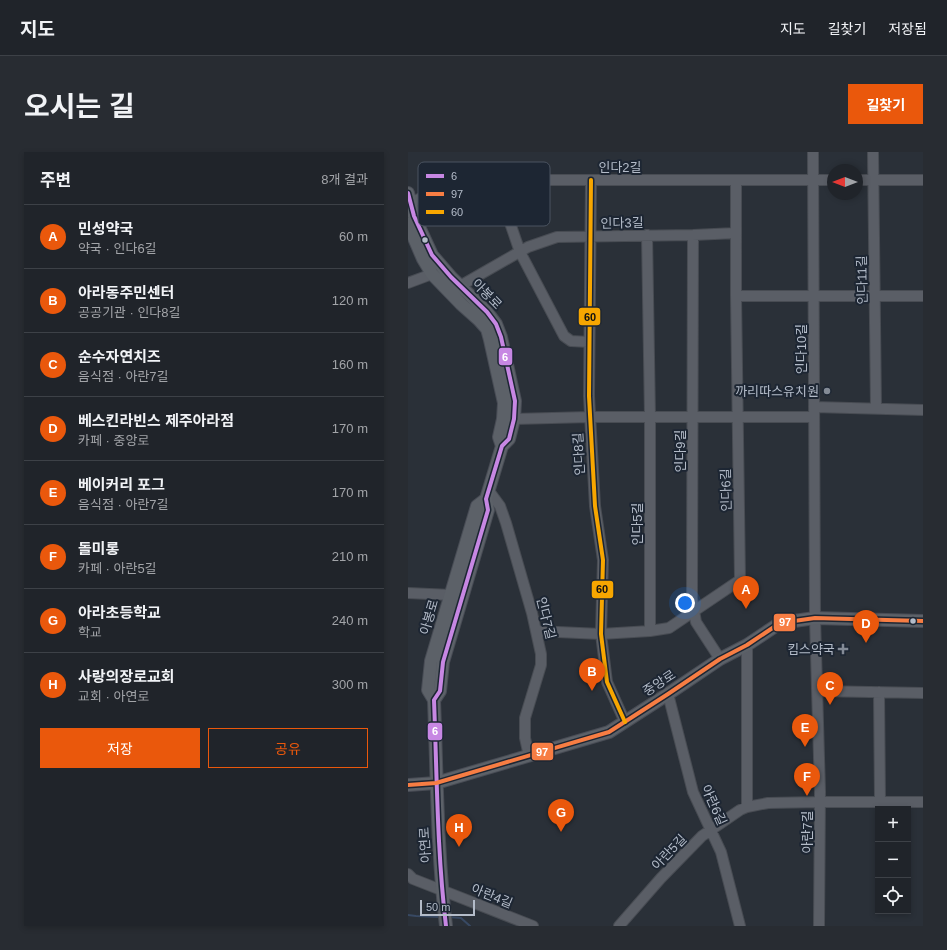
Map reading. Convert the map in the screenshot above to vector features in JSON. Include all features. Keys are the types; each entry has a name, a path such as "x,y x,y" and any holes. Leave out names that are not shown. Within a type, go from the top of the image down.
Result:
{"main road":[{"name":"아봉로","path":"409,200 418,225"},
{"name":"아봉로","path":"408,224 423,259 432,274 487,312 496,324 501,337 515,401 514,419 509,439 502,446"},
{"name":"아봉로","path":"419,226 432,255 456,291 486,329 490,340 504,403 500,437 502,446 488,495 488,510 443,662 440,690 434,700"},
{"name":"아봉로","path":"436,783 434,700 428,690 431,661 477,506 488,495"},
{"name":"중앙로","path":"408,785 436,783 608,732 720,659 747,645 780,623 815,618 923,621"},
{"name":"아연로","path":"436,783 440,871 446,925"}],"street":[{"name":"인다10길","path":"813,152 815,618"},
{"name":"인다11길","path":"873,152 876,408"},
{"name":"인다2길","path":"550,180 827,180"},
{"name":"인다8길","path":"591,180 589,396 595,506 603,560 601,634 607,682 625,722"},
{"name":"인다6길","path":"536,631 601,634 650,631 669,628 740,580 736,180"},
{"path":"863,180 923,180"},
{"path":"511,226 520,252 564,336 571,341 589,342"},
{"name":"인다3길","path":"456,291 528,247 557,237 736,233"},
{"name":"인다5길","path":"648,235 650,631"},
{"name":"인다9길","path":"693,235 692,599 696,622 720,659"},
{"path":"408,283 432,274"},
{"path":"736,296 923,296"},
{"path":"514,419 590,417 738,417 876,408 923,410"},
{"name":"인다7길","path":"488,495 500,506 532,613 541,654 541,665 525,718 525,738 529,756"},
{"path":"408,594 451,594"},
{"name":"아란7길","path":"815,618 820,802 819,926"},
{"path":"747,645 747,807"},
{"path":"817,691 923,693"},
{"path":"879,692 880,801"},
{"name":"아란6길","path":"668,694 693,792 721,852 740,926"},
{"name":"아란5길","path":"618,926 661,878 702,836 740,810 747,807 768,803 880,801 923,802"},
{"name":"아란4길","path":"408,874 413,879 533,926"}],"waterway":[{"path":"408,915 440,917"},
{"path":"449,917 461,918 470,926"}],"transit line":[{"name":"60","path":"591,180 589,396 595,506 603,560 601,634 607,682 625,722"},
{"name":"6","path":"408,193 414,216 418,225"},
{"name":"6","path":"419,226 432,255 451,277 487,312 496,324 501,337 515,401 514,419 509,439 502,446 486,499 488,510 443,662 440,691 434,700 439,842 446,926"},
{"name":"97","path":"408,785 436,783 609,732 720,659 747,645 780,623 815,618 923,621"}],"place":[{"name":"까리따스유치원","path":"827,391"},
{"name":"민성약국","path":"746,609"},
{"name":"베스킨라빈스 제주아라점","path":"866,643"},
{"name":"킴스약국","path":"843,649"},
{"name":"아라동주민센터","path":"592,691"},
{"name":"순수자연치즈","path":"830,705"},
{"name":"베이커리 포그","path":"805,747"},
{"name":"돌미롱","path":"807,796"},
{"name":"아라초등학교","path":"561,832"},
{"name":"사랑의장로교회","path":"459,847"}]}
